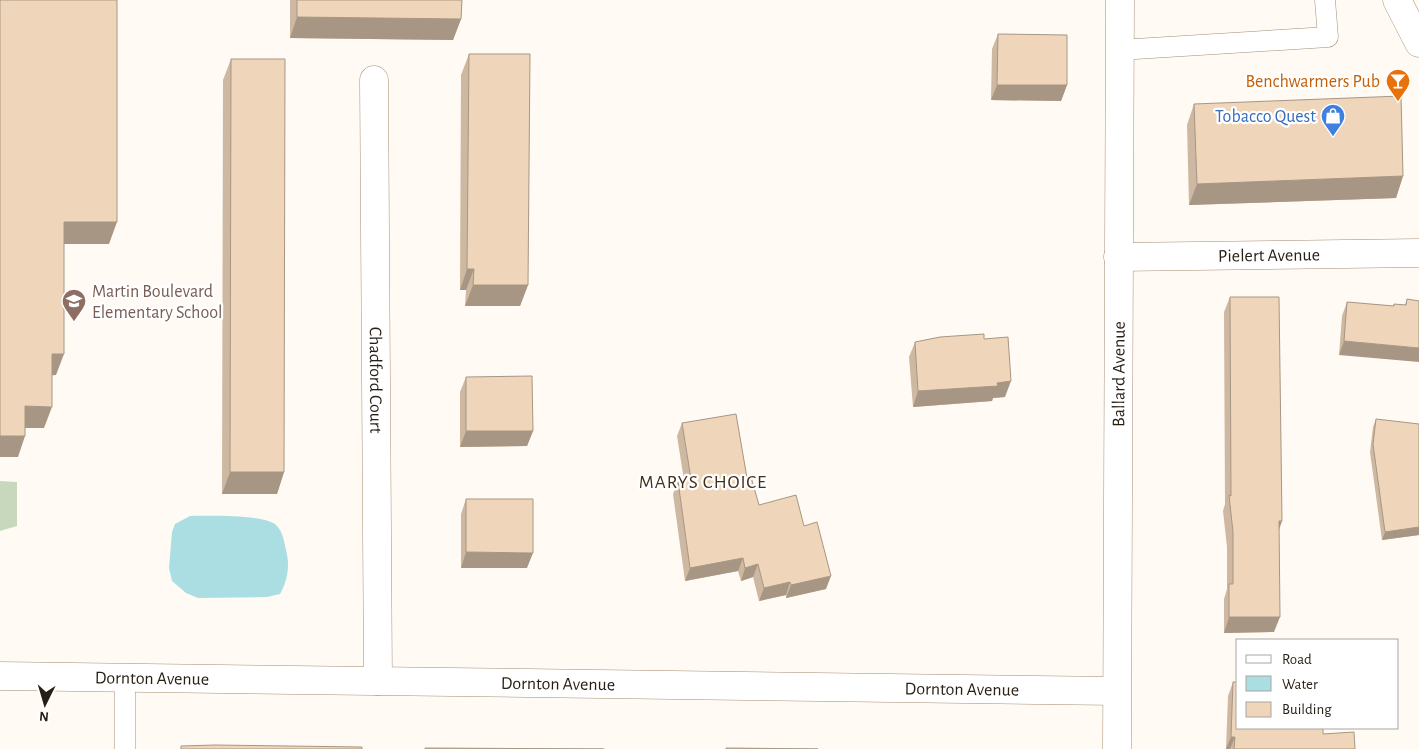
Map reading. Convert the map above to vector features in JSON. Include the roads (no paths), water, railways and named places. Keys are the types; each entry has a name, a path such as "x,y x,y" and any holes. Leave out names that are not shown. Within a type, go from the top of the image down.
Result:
{"street":[{"name":"Ballard Avenue","path":"1116,749 1120,0"},
{"path":"1397,0 1419,43"},
{"name":"Chadford Court","path":"374,80 378,681"},
{"name":"Pielert Avenue","path":"1118,257 1419,253"},
{"name":"Dornton Avenue","path":"0,676 1116,691"}],"lane":[{"path":"1119,50 1328,36 1325,0"},
{"path":"125,678 125,749"}],"water":[{"path":"190,516 249,517 270,521 276,525 283,537 288,561 288,572 280,594 267,597 198,598 186,593 172,581 169,568 172,532 175,524"}],"place":[{"name":"Benchwarmers Pub","path":"1398,102"},
{"name":"Tobacco Quest","path":"1333,137"},
{"name":"Martin Boulevard Elementary School","path":"74,322"}],"district":[{"name":"MARYS CHOICE","path":"703,481"}]}
